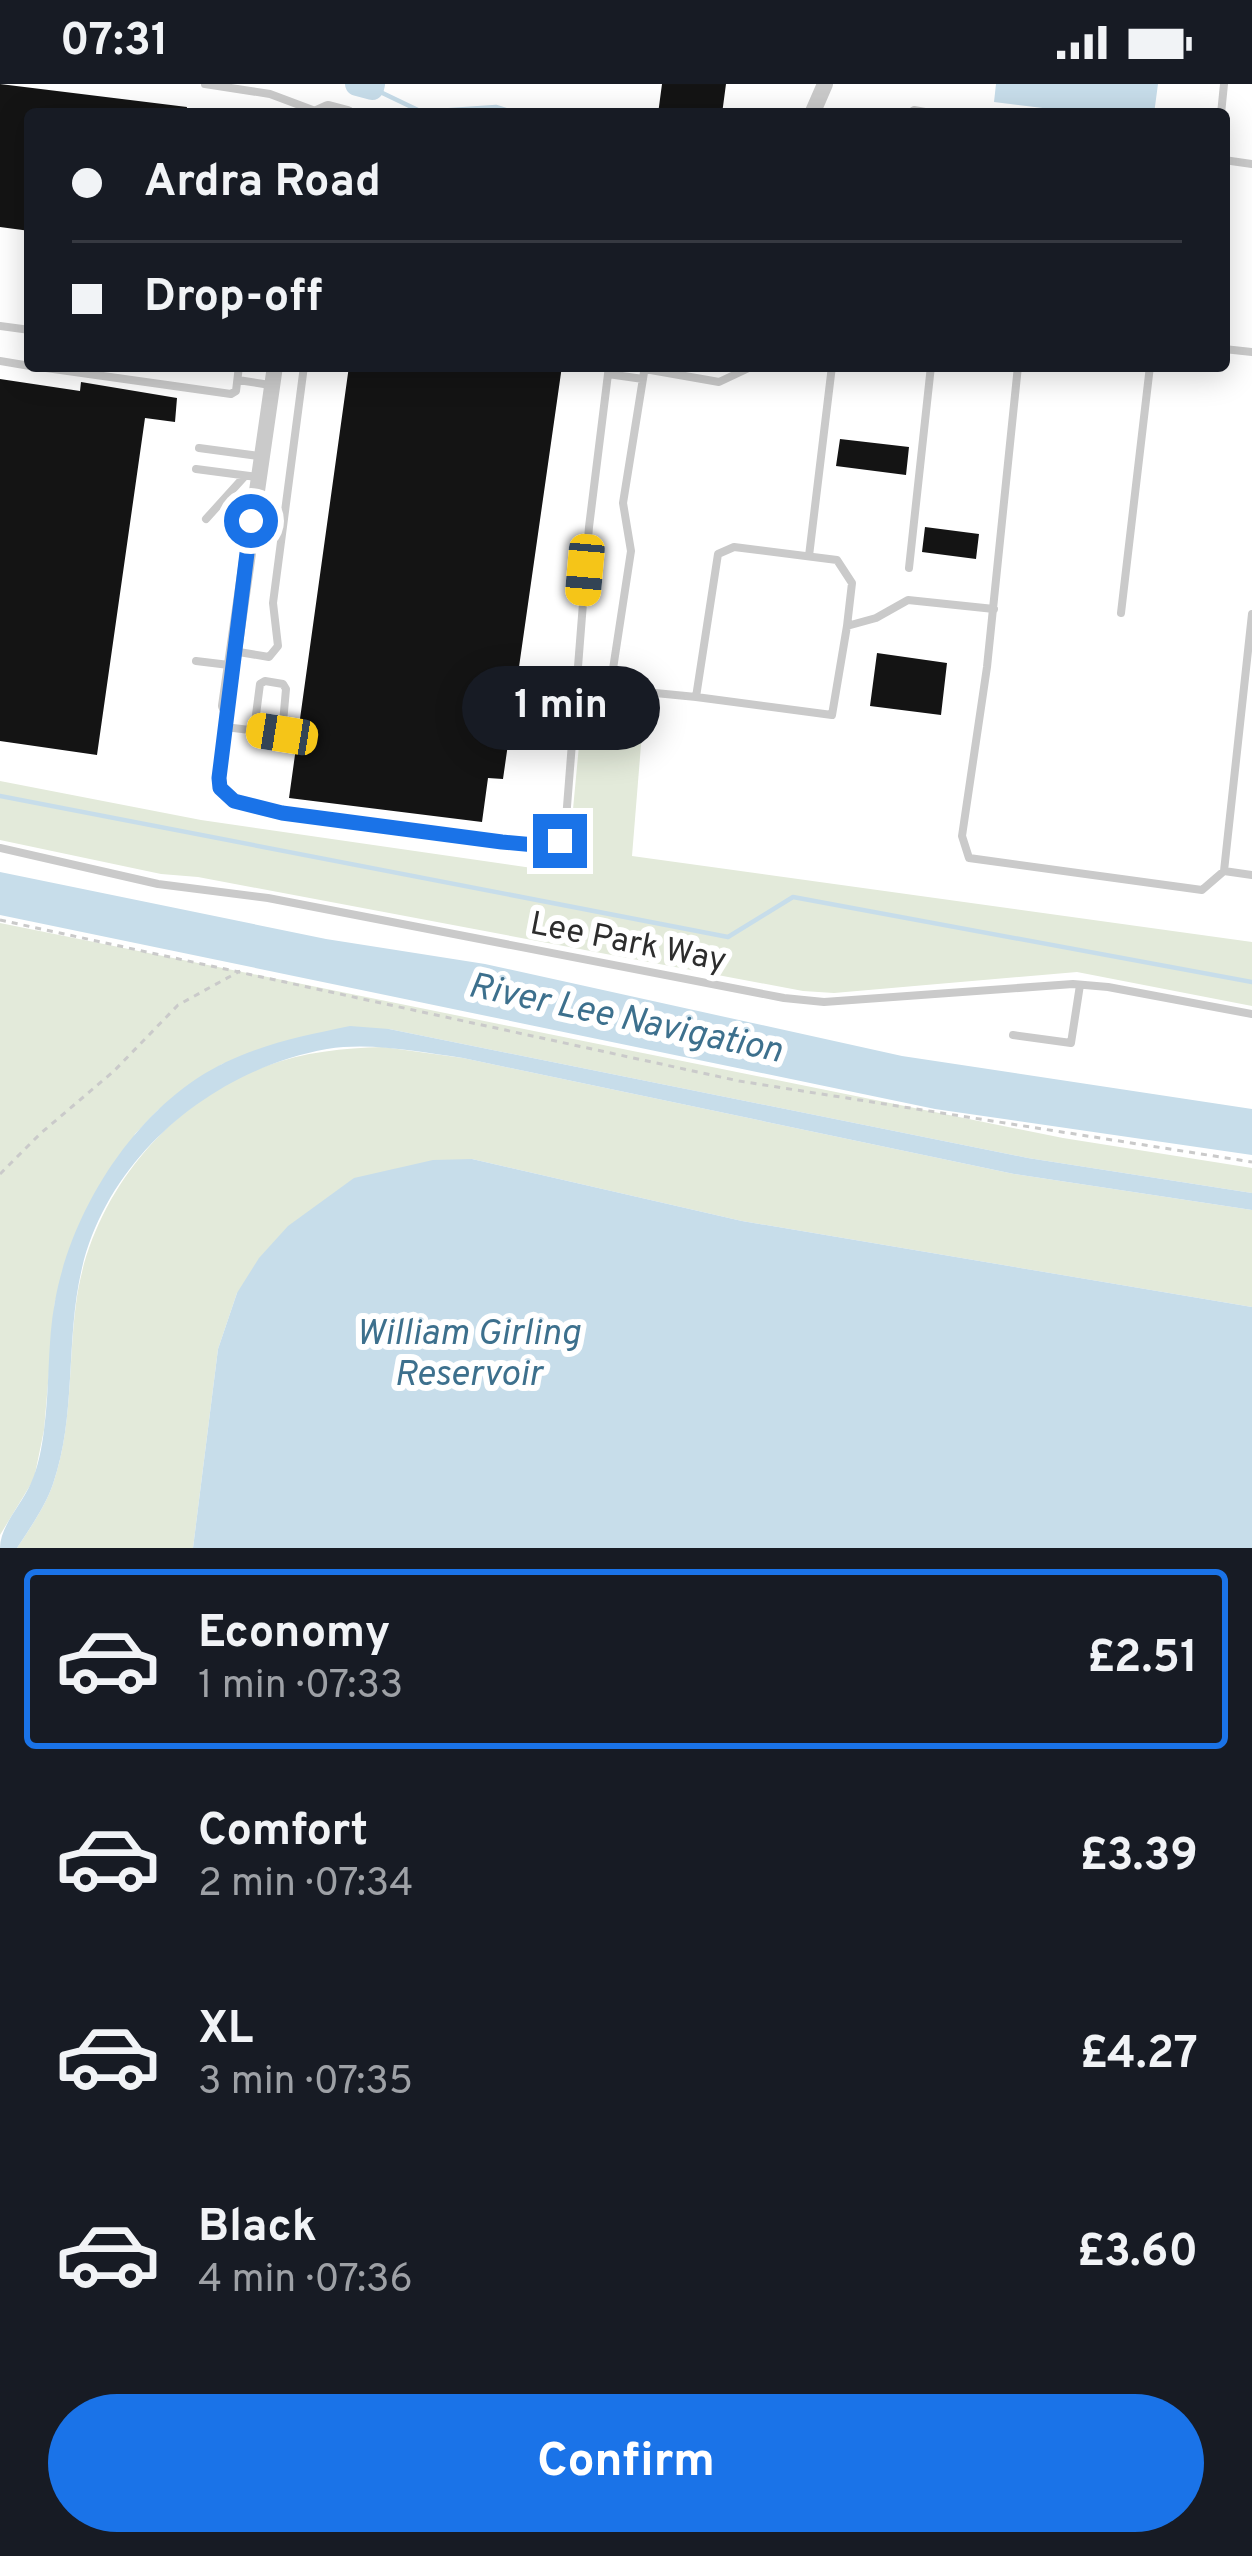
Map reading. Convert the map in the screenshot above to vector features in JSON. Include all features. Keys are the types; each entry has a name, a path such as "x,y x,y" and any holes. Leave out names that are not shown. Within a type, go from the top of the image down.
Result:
{"street":[{"path":"226,706 251,476 260,456 274,372"}],"lane":[{"path":"206,84 270,94 305,108"},
{"path":"74,372 231,394 238,372"},
{"path":"196,661 275,653 280,634 275,617 303,372"},
{"path":"226,706 220,788 234,801 282,813 556,845 565,832 589,526 609,372"},
{"path":"644,372 623,503 632,551 611,682 626,689 832,715 852,583 837,560 734,547 718,554 696,697"},
{"path":"651,372 719,382 740,372"},
{"path":"809,556 831,372"},
{"path":"909,568 930,372"},
{"path":"1017,372 994,609 962,836 969,858 1202,890 1223,871 1252,614"},
{"path":"1121,613 1149,372"},
{"path":"237,380 272,385"},
{"path":"199,448 260,456"},
{"path":"196,469 251,476"},
{"path":"206,519 251,476"},
{"path":"847,626 876,618 908,600 994,609"},
{"path":"225,727 282,734 283,684 260,684 254,730"},
{"name":"Lee Park Way","path":"0,848 158,884 268,898 806,1001 1080,985 1252,1013"},
{"path":"1223,871 1252,875"},
{"path":"1012,1035 1071,1043 1080,985"}],"path":[{"path":"0,920 739,1081 1252,1162"},
{"path":"0,1174 41,1132 114,1071 178,1005 242,970"}],"green space":[{"path":"583,703 644,708 632,856 1252,942 1252,1006 1077,972 834,993 803,991 198,877 161,874 0,840 0,781 201,820 567,873"},
{"path":"0,923 1063,1138 1252,1168 1252,1193 1028,1158 389,1029 222,1064 158,1110 135,1134 55,1301 44,1430 34,1479 0,1535"},
{"path":"383,1047 463,1058 1014,1174 1252,1210 1252,1307 742,1221 472,1159 237,1293 218,1349 193,1548 17,1548 46,1501 59,1462 84,1265 97,1228 139,1159 166,1129 230,1082 295,1057"}],"water":[{"path":"996,84 1158,84 1155,108 1043,108 994,102"},
{"name":"River Lee Navigation","path":"0,872 326,939 485,964 902,1056 1252,1109 1252,1155 935,1109 0,915"},
{"path":"350,1026 389,1029 1028,1158 1252,1193 1252,1210 1014,1174 463,1058 361,1047 327,1049 285,1060 207,1097 142,1154 116,1189 82,1268 65,1431 53,1484 17,1548 0,1548 39,1457 52,1317 64,1265 93,1195 114,1162 138,1131 194,1080 271,1045"},
{"name":"William Girling Reservoir","path":"472,1159 742,1221 1252,1307 1252,1548 193,1548 218,1349 237,1293 259,1258 288,1226 354,1178 433,1160"}],"building":[{"path":"0,84 187,107 24,108 24,230 0,227"},
{"path":"662,84 726,84 723,108 659,108"},
{"path":"348,372 561,372 503,779 488,778 482,822 289,798"},
{"path":"0,379 80,391 81,382 177,398 175,422 145,418 97,755 0,741"},
{"path":"840,439 909,447 906,475 836,466"},
{"path":"925,527 979,534 976,559 922,552"},
{"path":"877,653 947,663 941,715 870,706"}],"waterway":[{"path":"357,84 372,88 373,84"},
{"path":"372,88 414,108"},
{"path":"481,108 499,108"},
{"path":"0,796 728,937 793,897 1252,982"}],"route":[{"path":"251,521 219,778 225,794 234,801 282,813 502,842 546,846 560,841"}]}
